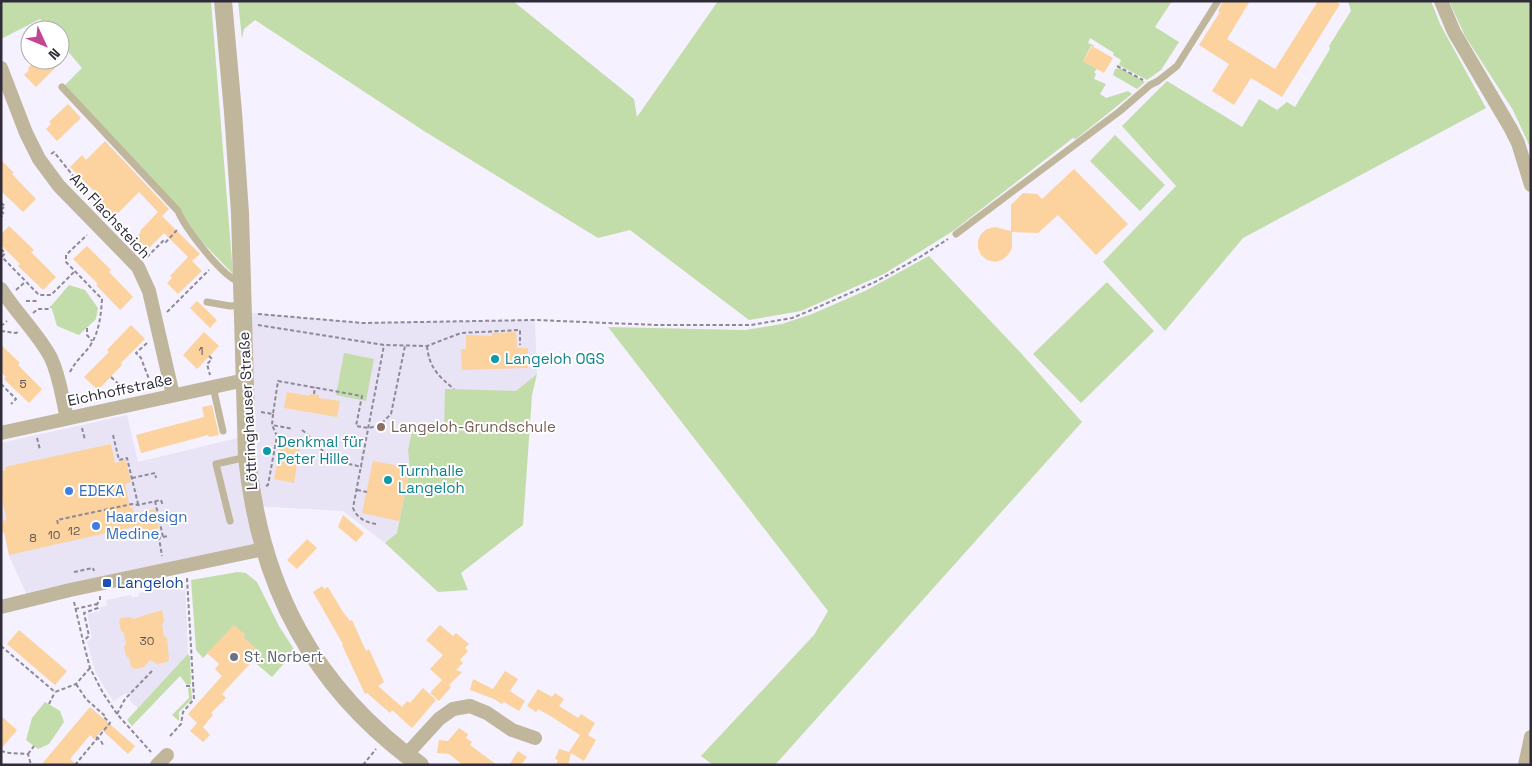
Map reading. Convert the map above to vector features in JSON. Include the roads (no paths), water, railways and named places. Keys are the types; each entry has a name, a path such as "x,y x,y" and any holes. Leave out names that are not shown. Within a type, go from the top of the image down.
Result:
{"street":[{"name":"Löttringhauser Straße","path":"223,1 233,112 244,313 248,456 251,490 264,549 283,600 303,639 334,684 358,712 386,739 413,760"},
{"path":"1441,1 1454,32 1518,143 1531,185"},
{"name":"Am Flachsteich","path":"1,68 26,133 39,159 59,186 138,267 149,290 173,395"},
{"path":"1,289 41,342 51,359 67,418"},
{"name":"Eichhoffstraße","path":"1,432 173,395 211,381 245,380"},
{"path":"1,607 70,590 264,549"},
{"path":"413,760 439,719 453,709 470,706 487,713 512,730 535,738"},
{"path":"1525,765 1531,737"}],"lane":[{"path":"956,234 1120,111 1150,84 1158,81 1177,66 1218,1"},
{"path":"62,87 178,211 183,224 216,263 235,281 242,283"},
{"path":"207,302 230,306 244,313"},
{"path":"211,381 223,431"},
{"path":"230,522 216,464 248,456"}],"place":[{"name":"Langeloh OGS","path":"495,359"},
{"name":"Langeloh-Grundschule","path":"381,427"},
{"name":"Denkmal für Peter Hille","path":"267,451"},
{"name":"Turnhalle Langeloh","path":"388,480"},
{"name":"EDEKA","path":"69,491"},
{"name":"Haardesign Medine","path":"96,526"},
{"name":"Langeloh","path":"107,583"},
{"name":"St. Norbert","path":"234,657"}]}
